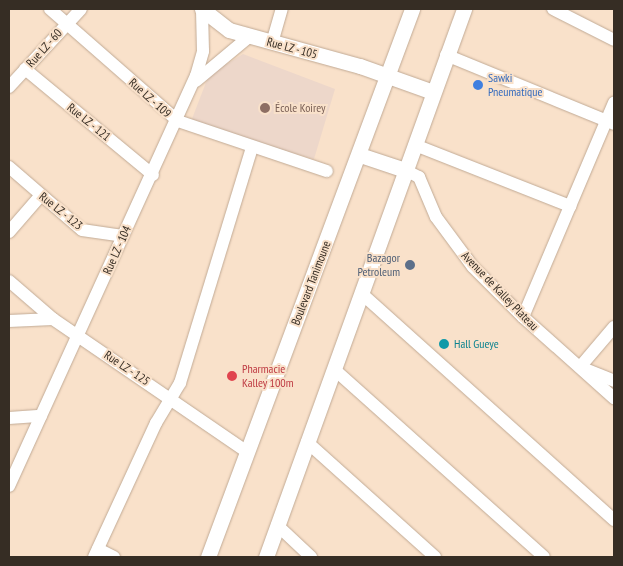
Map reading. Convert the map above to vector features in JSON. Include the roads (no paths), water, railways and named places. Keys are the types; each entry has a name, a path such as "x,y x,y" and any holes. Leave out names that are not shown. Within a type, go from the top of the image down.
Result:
{"main road":[{"name":"Rue LZ - 105","path":"202,9 229,30 388,76 433,92"},
{"name":"Boulevard Tanimoune","path":"208,557 360,155 412,9"},
{"path":"266,557 464,9"},
{"path":"360,155 405,170"}],"street":[{"name":"Rue LZ - 109","path":"50,9 178,121 252,148 328,171"},
{"name":"Rue LZ - 60","path":"9,87 66,23 81,9"},
{"name":"Rue LZ - 104","path":"9,486 123,236 178,121 203,51 202,9"},
{"path":"272,43 282,9"},
{"path":"553,9 614,40"},
{"path":"192,85 250,36"},
{"path":"446,55 611,122"},
{"name":"Rue LZ - 121","path":"25,69 153,175"},
{"path":"523,318 570,206 611,122 614,103"},
{"path":"415,145 570,206"},
{"path":"114,557 96,553 156,423 180,383 252,148"},
{"name":"Rue LZ - 123","path":"9,167 82,230 123,236"},
{"name":"Avenue de Kalley Plateau","path":"405,170 418,177 433,212 451,239 523,318 614,398"},
{"path":"9,232 41,195"},
{"name":"Rue LZ - 125","path":"9,281 53,319 247,452"},
{"path":"361,293 614,520"},
{"path":"9,322 53,319"},
{"path":"614,327 580,367 614,380"},
{"path":"335,370 544,557"},
{"path":"9,418 41,416"},
{"path":"307,442 435,557"},
{"path":"277,525 311,557"}],"place":[{"name":"Sawki Pneumatique","path":"478,85"},
{"name":"École Koirey","path":"265,108"},
{"name":"Bazagor Petroleum","path":"410,265"},
{"name":"Hall Gueye","path":"444,344"},
{"name":"Pharmacie Kalley 100m","path":"232,376"}]}
